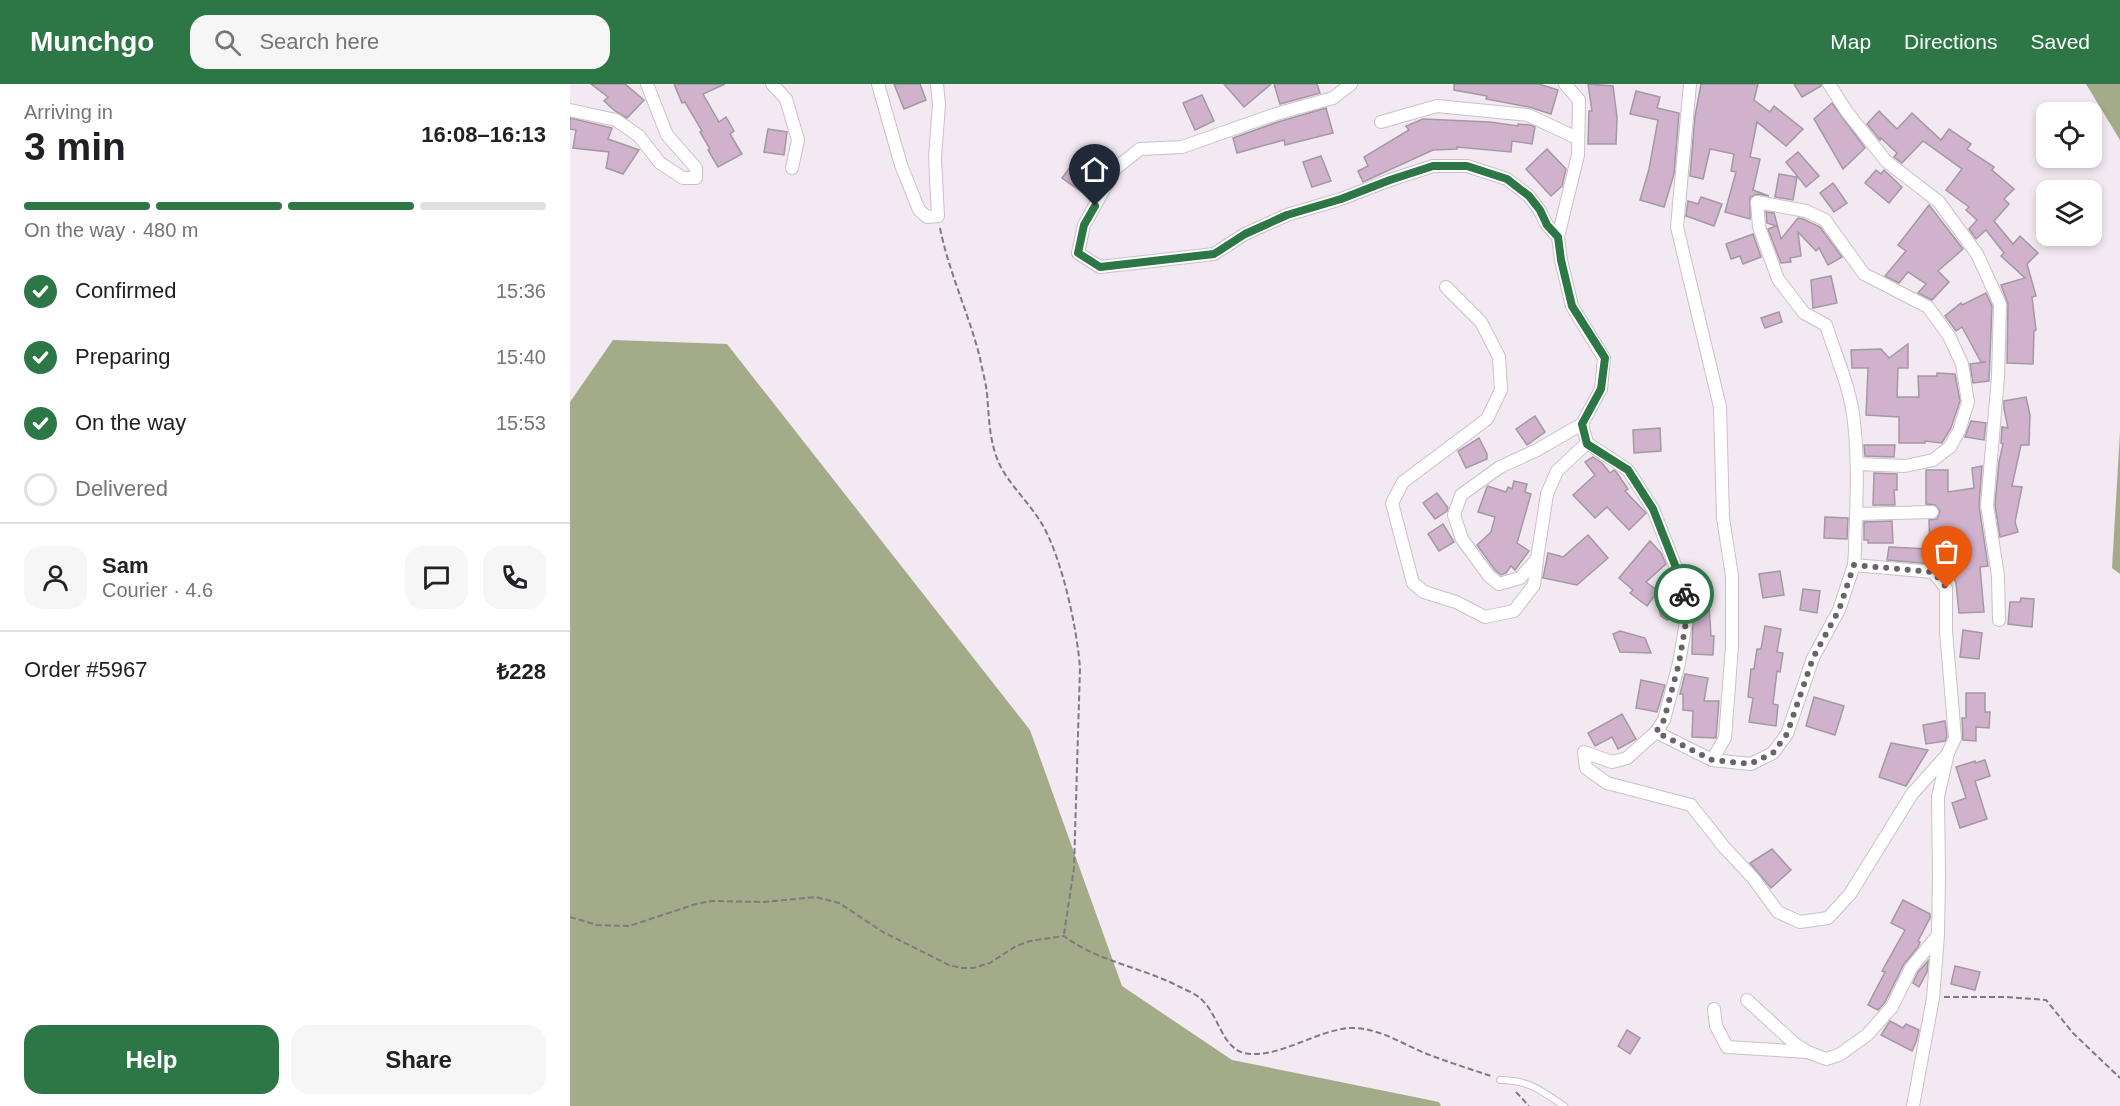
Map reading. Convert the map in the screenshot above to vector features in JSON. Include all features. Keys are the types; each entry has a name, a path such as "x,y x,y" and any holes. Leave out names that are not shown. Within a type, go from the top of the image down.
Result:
{"street":[{"path":"570,110 616,120 639,136 660,163 683,178 696,178 696,168 667,135 647,84"},
{"path":"772,84 786,99 798,140 792,168"},
{"path":"878,84 901,165 919,210 927,217 938,216 935,176 939,104 937,84"},
{"path":"1351,84 1333,98 1275,114 1182,147 1140,149 1116,168 1084,225 1078,253 1100,267 1214,254 1245,234 1287,215 1341,199 1433,166 1467,166 1507,179 1529,196 1540,210 1547,225 1558,237"},
{"path":"1537,560 1520,578 1499,584 1489,576 1462,539 1454,515 1461,495 1500,467 1537,450 1582,424 1601,389 1605,358 1572,306 1558,237 1578,155 1579,99 1565,84"},
{"path":"1690,84 1677,226 1720,407 1723,518 1732,576 1732,646 1725,738 1712,760"},
{"path":"1829,84 1886,161 1939,202 1977,254 2000,304 1998,377 1987,505 1998,576 1999,620"},
{"path":"1381,122 1437,106 1528,115 1577,138"},
{"path":"1656,732 1712,760 1750,764 1773,753 1787,734 1813,658 1839,610 1854,565 1857,465 1854,420 1844,376 1826,325 1804,313 1778,279 1759,227 1757,202 1806,211 1825,220 1864,274 1928,307 1949,336 1962,364 1968,402 1959,431 1950,447 1933,460 1905,466 1857,465"},
{"path":"1446,287 1481,322 1499,357 1501,390 1487,419 1403,482 1392,503 1413,583 1424,592 1456,602 1485,617 1515,610 1534,585 1547,494 1557,471 1587,444"},
{"path":"1582,424 1587,444 1628,470 1653,509 1684,588 1686,622 1681,653 1664,720 1656,732 1627,758 1612,762 1584,752 1586,768 1607,783 1691,805 1753,878 1778,912 1800,922 1828,918 1850,894 1912,794 1948,753"},
{"path":"1856,514 1932,513"},
{"path":"1854,565 1933,572 1947,588 1946,631 1954,738 1948,753 1938,797 1938,935 1933,998 1913,1106"},
{"path":"1714,1009 1716,1026 1727,1047 1808,1053 1826,1059 1839,1056 1867,1035 1892,1007 1911,968 1938,935"},
{"path":"1747,1000 1796,1045 1808,1053"}],"lane":[{"path":"1500,1080 1522,1081 1535,1086 1564,1106"}],"path":[{"path":"938,216 945,255 979,357 987,391 993,447 1004,473 1042,524 1051,543 1078,645 1080,668 1074,868 1064,936"},
{"path":"570,917 597,925 629,926 712,901 764,902 816,897 839,903 883,932 949,965 961,968 973,968 990,963 1016,946 1030,941 1064,936 1089,953 1158,975 1198,997 1212,1011 1224,1039 1232,1048 1244,1053 1272,1051 1335,1030 1360,1029 1386,1035 1426,1054 1500,1080"},
{"path":"1933,998 1968,996 2046,1000 2079,1040 2120,1078"}],"green space":[{"path":"2086,84 2120,84 2120,140 2102,110 2102,102 2097,102"},
{"path":"613,340 727,344 1030,730 1122,986 1232,1060 1439,1102 1441,1106 570,1106 570,402"},
{"path":"2120,432 2120,574 2112,568"}],"building":[{"path":"591,84 625,84 644,100 627,118 604,101 608,97"},
{"path":"674,84 725,84 703,94 719,122 726,117 734,131 730,134 742,154 718,167 700,132 702,131 685,102 682,103"},
{"path":"894,84 920,84 926,100 904,109"},
{"path":"1224,84 1271,84 1244,107"},
{"path":"1274,84 1317,84 1320,93 1280,104"},
{"path":"1454,84 1539,84 1558,90 1551,114 1529,107 1486,99 1487,96 1454,90"},
{"path":"1588,84 1613,86 1617,117 1616,144 1588,144 1589,111 1592,111"},
{"path":"1701,84 1758,84 1754,100 1770,112 1774,106 1803,129 1786,146 1757,122 1750,157 1760,159 1753,190 1769,196 1758,194 1750,197 1750,219 1725,212 1736,172 1731,171 1734,154 1710,149 1703,179 1690,176 1695,116"},
{"path":"1794,84 1821,84 1821,86 1802,97"},
{"path":"1636,91 1660,97 1657,108 1679,113 1674,174 1664,207 1640,200 1649,169 1658,120 1630,114"},
{"path":"1202,95 1214,121 1195,130 1183,103"},
{"path":"1832,103 1865,148 1843,169 1814,119"},
{"path":"1326,108 1333,133 1285,145 1284,140 1237,153 1233,138"},
{"path":"1879,111 1897,129 1912,113 1941,140 1949,129 1971,144 1967,149 1994,167 1992,170 2014,189 2004,199 2009,204 1994,221 2013,244 2020,236 2038,253 2027,264 2036,296 2032,297 2036,330 2034,331 2033,364 2007,363 2008,304 2001,285 2025,278 2001,256 2004,253 1986,230 1976,239 1969,229 1977,220 1966,210 1969,207 1946,190 1962,169 1923,141 1902,163 1894,157 1897,153 1881,138 1880,140 1867,124"},
{"path":"570,118 612,128 608,139 639,150 623,174 606,168 609,152 573,148 576,130 570,129"},
{"path":"1423,119 1535,127 1532,144 1512,141 1511,152 1457,147 1457,149 1433,150 1363,182 1358,171 1368,166 1364,157 1409,130 1406,126"},
{"path":"768,129 787,132 784,155 764,152"},
{"path":"1547,149 1566,169 1562,186 1551,196 1526,169"},
{"path":"1798,152 1819,176 1806,187 1786,162"},
{"path":"1078,156 1103,174 1089,197 1062,178"},
{"path":"1321,156 1331,181 1312,187 1303,162"},
{"path":"1876,170 1881,174 1884,170 1902,187 1889,203 1865,183"},
{"path":"1779,174 1797,177 1793,200 1775,197"},
{"path":"1833,183 1847,203 1834,212 1820,193"},
{"path":"1701,197 1722,204 1714,226 1686,216 1688,201 1698,204"},
{"path":"1929,205 1963,249 1938,271 1949,282 1932,300 1918,293 1926,284 1908,272 1899,283 1885,276 1906,251 1898,245"},
{"path":"1766,212 1774,213 1781,239 1798,218 1803,219 1820,227 1842,257 1828,265 1819,248 1816,251 1798,232 1801,256 1790,258 1791,262 1781,263 1768,229 1776,226 1767,223"},
{"path":"1753,234 1761,257 1743,264 1740,256 1731,259 1726,244"},
{"path":"1831,276 1837,303 1813,308 1811,280"},
{"path":"1986,293 1992,306 1989,381 1973,383 1970,364 1986,362 1981,362 1962,327 1956,331 1945,316 1961,303 1962,305"},
{"path":"1779,312 1782,322 1765,328 1761,318"},
{"path":"1908,344 1908,368 1898,368 1897,397 1919,397 1918,376 1937,376 1937,373 1955,374 1960,401 1951,428 1942,443 1925,441 1925,443 1899,443 1899,417 1866,415 1868,368 1852,368 1851,350 1881,349 1889,358"},
{"path":"2026,397 2030,415 2029,445 2021,445 2012,486 2022,487 2015,522 2018,532 2000,537 1995,505 2003,444 2001,443 2002,427 2008,428 2004,401"},
{"path":"1535,416 1545,432 1527,445 1516,429"},
{"path":"1971,421 1986,423 1984,440 1965,437"},
{"path":"1660,428 1661,451 1634,453 1633,430"},
{"path":"1479,438 1487,459 1466,468 1458,451"},
{"path":"1864,445 1895,445 1894,457 1865,456"},
{"path":"1593,457 1610,473 1614,470 1617,473 1628,489 1625,491 1646,513 1629,530 1607,507 1595,518 1573,495 1595,475 1585,462"},
{"path":"1982,466 1979,506 1988,566 1980,567 1984,612 1959,613 1956,583 1953,576 1934,564 1887,560 1889,547 1930,549 1929,520 1937,519 1940,511 1935,505 1926,504 1926,470 1948,470 1948,492 1974,488 1972,468"},
{"path":"1874,473 1897,474 1897,490 1894,490 1895,505 1873,505"},
{"path":"1514,481 1527,484 1525,492 1531,494 1517,543 1529,551 1515,570 1511,566 1506,573 1501,575 1477,545 1491,532 1495,517 1478,512 1488,486 1506,492 1508,487 1512,489"},
{"path":"1437,493 1448,508 1435,519 1423,503"},
{"path":"1825,517 1848,518 1847,539 1824,538"},
{"path":"1892,521 1893,543 1868,543 1868,540 1864,540 1864,522"},
{"path":"1443,524 1454,542 1439,551 1428,534"},
{"path":"1588,535 1608,558 1577,585 1543,578 1548,553 1563,557"},
{"path":"1650,541 1661,553 1666,564 1646,582 1666,597 1676,594 1677,617 1667,620 1661,616 1655,595 1647,606 1630,593 1633,590 1619,578"},
{"path":"1780,571 1784,595 1763,598 1759,574"},
{"path":"1803,589 1820,591 1817,613 1800,610"},
{"path":"2021,598 2034,599 2032,627 2008,624 2010,602 2020,602"},
{"path":"1709,606 1711,636 1714,636 1713,655 1692,654 1693,607"},
{"path":"1765,626 1781,629 1777,652 1783,653 1780,672 1777,671 1773,704 1778,705 1776,726 1749,722 1753,698 1748,697 1751,669 1754,669 1757,649 1761,649"},
{"path":"1963,630 1982,633 1979,659 1960,657"},
{"path":"1620,631 1645,638 1651,653 1620,652 1613,634"},
{"path":"1685,674 1708,678 1704,701 1719,701 1716,738 1692,737 1693,711 1683,710 1683,694 1680,694"},
{"path":"1641,680 1665,685 1657,712 1636,708"},
{"path":"1966,693 1985,693 1985,712 1990,712 1989,728 1976,727 1976,741 1963,740 1962,718 1966,718"},
{"path":"1814,697 1844,706 1835,735 1806,726"},
{"path":"1622,714 1636,739 1618,749 1612,737 1595,746 1588,733"},
{"path":"1945,721 1947,736 1945,741 1926,744 1923,725"},
{"path":"1891,743 1928,750 1906,786 1879,777"},
{"path":"1985,760 1990,776 1975,781 1987,819 1960,828 1952,803 1966,798 1956,767"},
{"path":"1772,849 1791,870 1771,888 1750,863"},
{"path":"1903,900 1930,914 1930,918 1918,941 1920,942 1918,947 1904,964 1885,1002 1878,1010 1868,1005 1885,972 1882,971 1905,930 1891,923"},
{"path":"1928,961 1927,972 1919,987 1913,983 1918,972"},
{"path":"1955,966 1980,972 1975,990 1951,984"},
{"path":"1890,1021 1903,1028 1906,1024 1919,1030 1912,1051 1881,1035"},
{"path":"1627,1030 1640,1038 1630,1054 1618,1046"}],"way so far":[{"path":"1684,594 1686,622 1679,663 1664,720 1656,732 1712,760 1750,764 1773,753 1787,734 1813,658 1839,610 1854,565 1933,572 1947,588"}],"route":[{"path":"1095,206 1084,225 1078,253 1100,267 1214,254 1245,234 1287,215 1341,199 1433,166 1467,166 1507,179 1529,196 1540,210 1547,225 1558,237 1572,306 1605,358 1601,389 1582,424 1587,444 1628,470 1653,509 1684,588 1684,594"}]}
